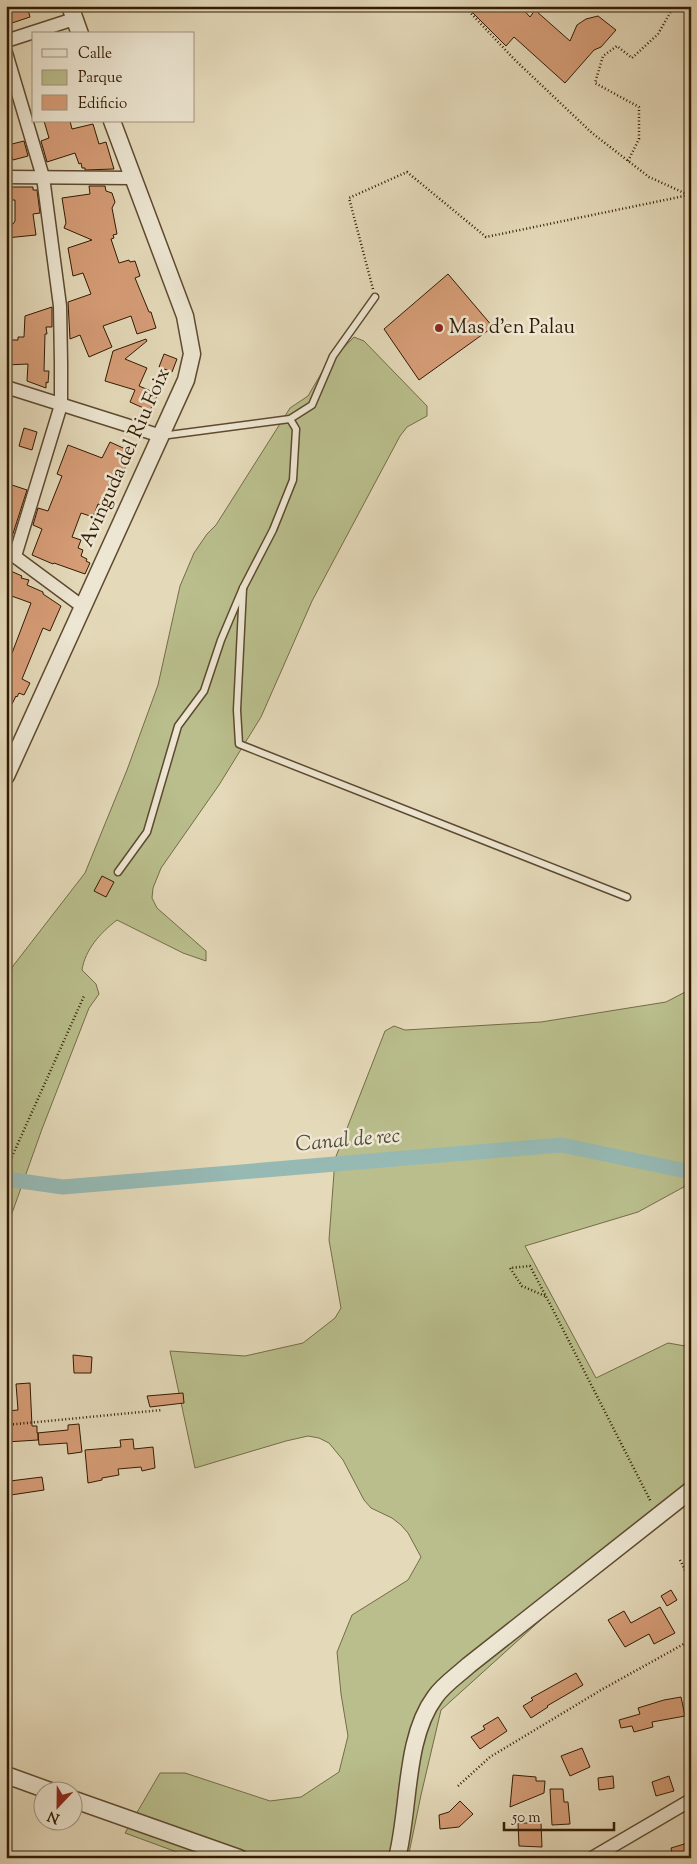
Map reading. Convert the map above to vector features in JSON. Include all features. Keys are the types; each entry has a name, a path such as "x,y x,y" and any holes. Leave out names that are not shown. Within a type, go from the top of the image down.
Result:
{"street":[{"path":"35,32 74,20"},
{"path":"6,41 32,33"},
{"path":"6,53 42,177 60,306 61,405 11,553 83,607"},
{"name":"Avinguda del Riu Foix","path":"6,776 186,380 192,354 184,316 112,122"},
{"path":"6,177 133,178"},
{"path":"6,387 161,436"},
{"path":"397,1858 414,1746 422,1718 435,1696 469,1665 691,1490"},
{"path":"6,1774 32,1784"},
{"path":"592,1858 691,1800"},
{"path":"82,1803 239,1858"}],"lane":[{"path":"161,436 290,419 312,405 333,356 375,297"},
{"path":"118,872 148,832 178,726 204,691 221,640 243,588 273,530 293,480 296,429 290,419"},
{"path":"243,588 237,710 239,744 627,897"}],"path":[{"path":"464,6 515,60 592,133 649,178 690,196"},
{"path":"628,161 639,139 639,107 595,83 603,56 617,46 632,58 658,34 674,6"},
{"path":"375,297 349,198 406,172 486,237 690,196"},
{"path":"6,1170 84,996"},
{"path":"546,1296 522,1286 510,1268 530,1266 546,1296 657,1515"},
{"path":"6,1424 162,1410"},
{"path":"680,1560 691,1582"},
{"path":"458,1786 490,1757 601,1690 691,1640"}],"green space":[{"path":"354,337 364,341 427,406 427,416 407,427 400,436 312,601 261,717 219,785 161,868 153,888 152,898 157,908 206,951 206,961 183,953 117,920 99,936 86,956 82,970 96,984 99,994 89,1008 42,1129 6,1230 6,985 13,966 85,873 127,770 158,685 180,586 194,553 207,534 216,525 290,408 308,396 325,367"},
{"path":"691,989 691,1183 638,1212 525,1246 596,1378 668,1343 691,1347 691,1498 657,1515 441,1710 408,1858 193,1858 125,1833 160,1773 185,1773 270,1801 301,1797 339,1772 348,1736 337,1652 352,1615 408,1580 421,1557 408,1533 401,1525 392,1518 371,1508 364,1500 343,1460 329,1443 319,1438 308,1436 286,1441 195,1468 170,1351 245,1356 303,1343 335,1318 341,1308 329,1240 335,1159 385,1031 394,1026 405,1030 541,1022 666,1002"}],"building":[{"path":"7,6 27,6 30,17 12,23"},
{"path":"466,6 520,6 530,17 535,10 570,41 577,25 586,19 598,16 616,30 601,47 594,50 565,83 514,37 506,46"},
{"path":"44,122 70,122 72,129 93,124 99,144 106,142 114,169 85,170 85,168 82,168 81,163 79,164 75,153 47,162 41,141 49,138"},
{"path":"24,141 28,156 13,160 8,145"},
{"path":"89,186 105,186 106,191 112,193 115,202 112,208 117,234 113,235 114,238 111,239 119,263 129,260 130,262 135,261 140,276 135,278 149,312 151,312 156,328 137,334 131,316 103,326 112,347 89,357 80,335 70,339 68,302 91,294 83,273 73,276 68,248 92,240 64,228 66,223 62,198 90,194"},
{"path":"8,187 33,187 33,190 37,190 40,213 33,214 36,235 6,238 6,224 13,224 15,221 15,200 7,200"},
{"name":"Mas d'en Palau","path":"448,274 493,327 419,380 384,329"},
{"path":"52,307 52,327 46,327 47,334 45,334 44,371 49,371 46,388 27,381 28,364 6,365 6,340 18,340 18,337 24,337 25,316"},
{"path":"146,339 147,341 125,359 147,368 139,386 158,394 150,411 130,402 135,390 105,381 113,351"},
{"path":"164,354 177,359 172,372 159,367"},
{"path":"24,428 37,432 32,450 19,446"},
{"path":"110,442 132,452 122,475 114,472 101,505 98,504 93,517 81,513 72,537 81,540 78,548 83,550 81,556 90,563 85,574 32,555 42,529 33,525 38,508 48,511 62,476 57,474 68,445 102,458"},
{"path":"6,483 27,490 10,543 6,542"},
{"path":"6,569 22,576 21,578 29,580 27,585 43,592 43,594 61,606 50,631 43,628 22,679 30,683 24,695 19,693 16,696 6,716 6,669 31,603 6,594"},
{"path":"102,876 114,882 106,897 94,891"},
{"path":"73,1355 92,1357 91,1373 74,1373"},
{"path":"30,1383 32,1426 37,1426 37,1433 68,1430 68,1425 79,1424 82,1452 68,1454 67,1443 39,1445 38,1433 38,1440 6,1442 6,1411 18,1410 16,1384"},
{"path":"183,1393 184,1403 150,1407 147,1396"},
{"path":"133,1439 134,1449 153,1447 155,1468 142,1471 141,1467 118,1469 119,1475 88,1483 85,1450 121,1447 120,1440"},
{"path":"42,1477 44,1490 11,1495 10,1481"},
{"path":"671,1590 677,1600 667,1606 661,1596"},
{"path":"660,1607 675,1633 654,1644 649,1634 625,1647 608,1620 624,1611 631,1623"},
{"path":"576,1673 583,1685 547,1706 531,1718 523,1706 533,1700 531,1698"},
{"path":"681,1697 685,1716 652,1722 653,1727 634,1732 632,1726 621,1728 619,1720 640,1714 638,1708"},
{"path":"498,1717 507,1731 480,1749 471,1737 485,1729 483,1726"},
{"path":"582,1748 590,1767 570,1776 561,1756"},
{"path":"513,1775 536,1777 536,1781 545,1781 544,1793 510,1807"},
{"path":"613,1776 614,1788 599,1790 598,1778"},
{"path":"669,1776 674,1791 656,1796 652,1782"},
{"path":"550,1789 563,1789 564,1802 568,1802 570,1824 552,1825"},
{"path":"460,1801 473,1814 459,1827 440,1829 439,1815 449,1812"},
{"path":"518,1823 541,1823 542,1847 519,1846"},
{"path":"691,1842 691,1858 673,1858 671,1848"}],"waterway":[{"name":"Canal de rec","path":"6,1179 63,1187 561,1145 691,1172"}],"place":[{"name":"Mas d'en Palau","path":"439,328"}]}
